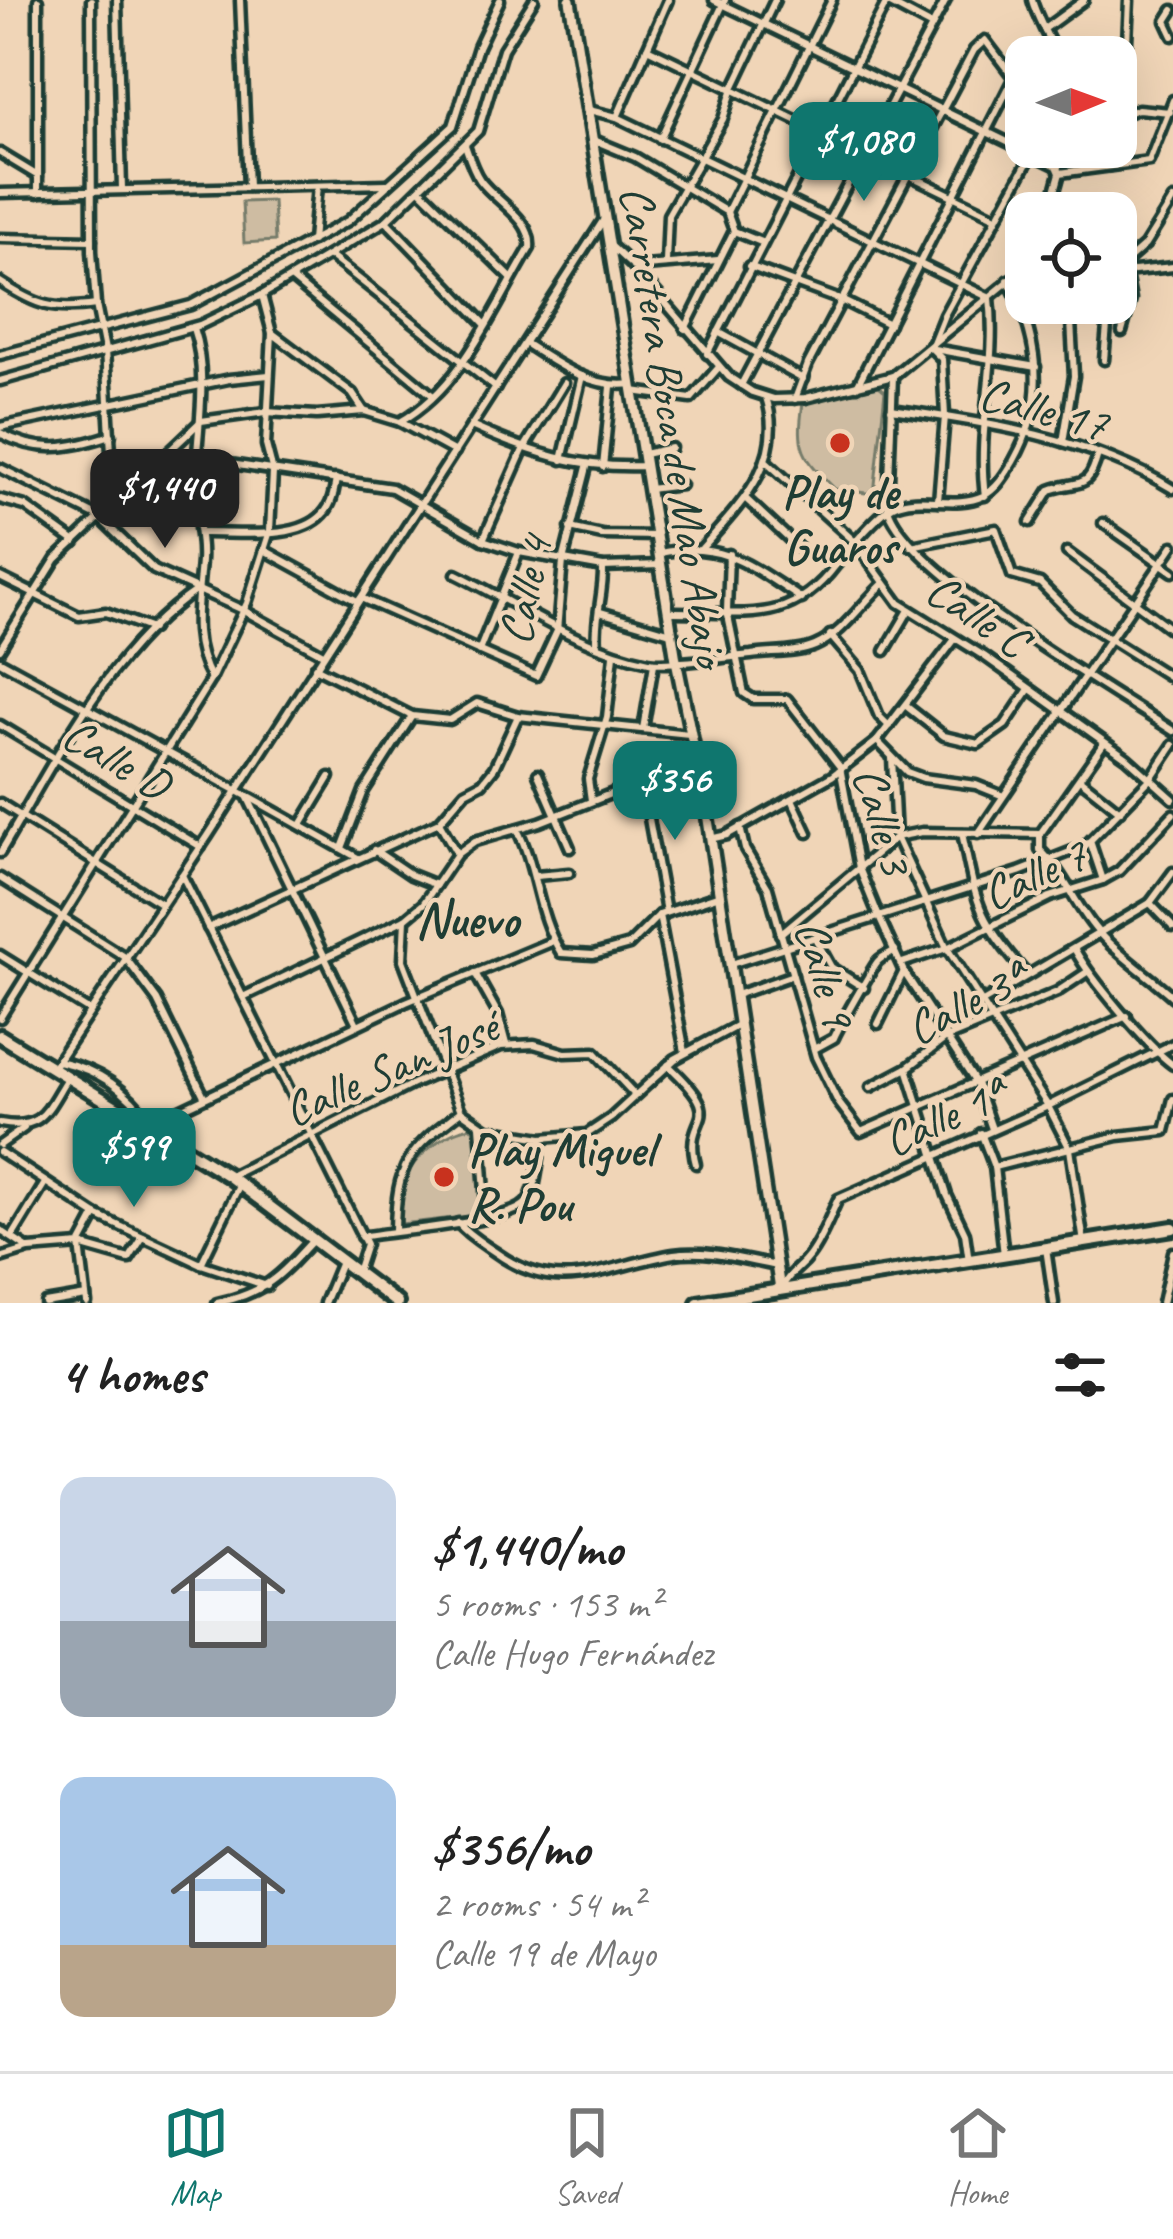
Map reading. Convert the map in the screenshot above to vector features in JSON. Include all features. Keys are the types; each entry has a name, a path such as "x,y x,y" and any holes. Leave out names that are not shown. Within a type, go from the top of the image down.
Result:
{"main road":[{"path":"0,1036 55,1065 67,1078 229,1176 397,1303"},
{"path":"698,1303 1173,1228"}],"street":[{"path":"38,0 38,193"},
{"path":"91,0 92,241 105,352 114,504"},
{"path":"117,0 122,190"},
{"path":"240,0 248,187"},
{"path":"0,355 200,301 348,221 453,126 478,47 500,0"},
{"path":"0,381 192,327 262,296 386,221 465,145 483,118 503,49 535,0"},
{"name":"Carretera Boca de Mao Abajo","path":"570,0 676,660 720,895 780,1290"},
{"path":"617,117 668,0"},
{"path":"714,0 1005,142"},
{"path":"666,262 668,215 723,119 775,0"},
{"path":"727,212 832,0"},
{"path":"741,385 946,0"},
{"path":"1032,0 1035,14 1051,36"},
{"path":"1047,27 1084,0"},
{"path":"1126,36 1129,0"},
{"path":"707,354 886,1 932,26"},
{"path":"659,139 724,2"},
{"path":"1173,10 1166,21 1173,36"},
{"path":"795,399 974,50 985,40 1005,66"},
{"path":"647,48 996,218"},
{"path":"857,386 1005,93"},
{"path":"1137,163 1149,161 1173,100"},
{"path":"589,110 617,117 990,298"},
{"path":"1137,110 1171,113"},
{"path":"591,139 634,157 727,212 734,231 761,242"},
{"path":"400,422 417,412 463,362 530,248 525,225 477,176 465,145"},
{"path":"0,153 38,176"},
{"path":"931,348 1024,168"},
{"path":"1056,168 1085,168"},
{"path":"1054,192 1060,170"},
{"path":"0,193 390,184"},
{"path":"312,242 317,185"},
{"path":"421,189 512,278"},
{"path":"1137,252 1173,200"},
{"path":"553,941 357,1024 148,1125 129,1094 97,1072 55,1065 201,847 604,219"},
{"path":"386,221 485,324"},
{"path":"685,329 734,231"},
{"path":"0,238 92,241"},
{"path":"608,245 633,267 719,367 766,397 795,399 892,376 1005,283"},
{"path":"330,256 496,388"},
{"path":"633,267 718,260"},
{"path":"749,266 843,301 889,324"},
{"path":"1137,269 1173,267"},
{"path":"291,278 432,395"},
{"path":"0,282 40,306 96,305"},
{"path":"0,1018 168,751 211,679 244,610 270,531 273,472 266,445 266,412 272,333 262,296"},
{"path":"985,496 981,463 993,326 990,298"},
{"path":"670,613 784,610 822,584 888,508 985,496 1001,482 1027,435 1036,407 1036,367 1027,324"},
{"path":"1063,442 1074,376 1071,324"},
{"path":"1104,360 1107,324"},
{"path":"1122,332 1124,324"},
{"path":"192,327 201,422 194,489 202,555 194,628 200,659 211,679"},
{"path":"718,332 803,379"},
{"path":"272,333 352,393 364,411"},
{"path":"525,343 611,386 691,400 719,367"},
{"path":"931,348 1036,367"},
{"path":"931,348 942,359 945,416 938,503"},
{"path":"0,430 269,374"},
{"path":"562,460 583,376"},
{"path":"892,376 888,508 892,524 973,598 1173,731"},
{"path":"483,540 523,450 564,383"},
{"path":"603,467 611,386"},
{"path":"703,548 746,499 767,462 771,413 766,397"},
{"name":"Calle 17","path":"891,409 984,422 1063,442 1171,484"},
{"path":"0,650 56,559 201,422 266,412 364,411 400,422 454,452"},
{"path":"471,426 523,450 587,466 645,460 671,448"},
{"path":"0,430 43,450 81,446 111,435"},
{"path":"1030,522 1051,490 1086,482 1093,475 1098,454"},
{"path":"197,459 392,488 483,540 563,561 603,567 703,548 729,554 802,599"},
{"name":"Calle C","path":"767,462 854,542 909,610 1059,710 1151,778 1173,800"},
{"name":"Calle 4","path":"264,550 358,599 536,676 557,631 563,561 587,466"},
{"path":"0,468 99,517 154,570 244,610 323,655"},
{"path":"199,533 293,529 325,513 336,479"},
{"path":"650,489 681,485"},
{"path":"0,499 25,506 75,542"},
{"path":"746,499 802,551"},
{"path":"1103,523 1173,572"},
{"path":"570,528 602,536 657,536"},
{"path":"911,546 995,529 1012,575 1040,583 1072,616 1173,679"},
{"path":"978,833 1173,546"},
{"path":"479,651 519,552"},
{"path":"1067,552 1173,631"},
{"name":"Calle 3","path":"729,554 727,611 745,693 753,699 787,699 840,767 859,868 879,917 903,968 976,1083 992,1129"},
{"path":"597,645 603,567"},
{"path":"457,574 557,631 614,655 654,664 815,646 884,584"},
{"path":"0,577 79,616 106,612 152,629"},
{"path":"0,853 86,710 168,609 198,589"},
{"path":"885,651 909,610"},
{"path":"600,612 673,633"},
{"path":"830,635 860,670 879,716 889,726"},
{"path":"710,839 792,799 877,741 955,639"},
{"path":"591,800 588,779 607,717 614,655"},
{"path":"0,661 358,858"},
{"path":"644,729 654,664"},
{"path":"315,667 412,716 450,720 477,703 518,716 689,734"},
{"path":"906,706 944,736 978,744 1005,724 1029,689"},
{"path":"342,848 364,791 412,716"},
{"path":"208,928 440,822 494,768 518,716"},
{"name":"Calle D","path":"0,725 201,847"},
{"path":"877,741 907,772 1001,795"},
{"path":"1103,743 1040,834 1040,850 1059,869 1100,934 1173,997"},
{"path":"731,964 973,887 1090,841 1151,778 1173,745"},
{"path":"892,758 896,837 947,948 1048,1106 1070,1149 1084,1243"},
{"path":"243,997 405,920 424,904 457,854 476,841 696,760"},
{"path":"538,773 570,848"},
{"path":"301,825 330,777"},
{"path":"1080,779 1120,811"},
{"path":"642,780 685,1052"},
{"path":"247,796 357,1024"},
{"path":"792,799 808,833"},
{"path":"0,803 160,904"},
{"name":"Calle 7","path":"903,968 1050,897 1119,871 1173,814"},
{"path":"440,822 457,854"},
{"name":"Calle 9","path":"740,827 745,849 768,888 814,1049 838,1102 861,1132 919,1107"},
{"path":"518,829 553,941 561,953 593,955 629,945 662,914 720,895"},
{"path":"780,934 896,837 922,832 1040,834"},
{"path":"962,833 987,929 1028,975"},
{"path":"1090,841 1103,880"},
{"path":"374,850 436,885"},
{"path":"981,1003 1150,903 1173,872"},
{"path":"536,876 569,873"},
{"path":"182,874 361,1237 366,1249 357,1272"},
{"path":"0,878 125,957 157,1000 204,1096"},
{"path":"1150,903 1173,928"},
{"path":"405,920 403,960 460,1111 479,1126 542,1138 594,1130 685,1052 740,1024"},
{"path":"815,938 831,967 864,988"},
{"path":"1075,948 1087,972 1156,1053 1173,1065"},
{"path":"814,1049 834,1038 876,962 895,950"},
{"path":"0,955 90,1011"},
{"path":"878,1024 903,968"},
{"name":"Calle 3ª","path":"871,1087 907,1069 946,1038 1057,992 1087,972"},
{"path":"475,973 498,1013 506,1045"},
{"path":"736,995 793,975"},
{"path":"919,1107 1127,1016"},
{"name":"Calle 1ª","path":"780,1290 792,1269 805,1263 820,1240 838,1199 1048,1106 1173,1044"},
{"name":"Calle San José","path":"229,1176 447,1068 506,1045 595,1052 634,1094"},
{"path":"668,1065 700,1100 704,1116 694,1139 696,1164"},
{"path":"907,1069 947,1195 965,1233 969,1261"},
{"path":"67,1078 46,1113 0,1149 95,1215 201,1264 267,1286"},
{"path":"994,1167 1118,1136 1165,1131 1173,1099"},
{"path":"395,1230 396,1192 407,1159 421,1141 460,1111"},
{"path":"0,1123 27,1126"},
{"path":"479,1126 487,1218"},
{"path":"981,1133 994,1167 1004,1255"},
{"path":"361,1237 517,1209 530,1198 542,1138"},
{"path":"12,1237 45,1183"},
{"path":"201,1264 240,1185"},
{"path":"45,1303 87,1299 80,1245 95,1215"},
{"path":"458,1223 504,1259 530,1274 548,1277 568,1279 702,1252 777,1266"},
{"path":"0,1230 28,1249"},
{"path":"0,1258 28,1249 80,1245 124,1260 134,1255 143,1237"},
{"path":"217,1303 246,1297 267,1286 315,1238"},
{"path":"1046,1249 1054,1303"},
{"path":"1162,1303 1173,1252"},
{"path":"324,1303 341,1262"},
{"path":"374,1285 378,1303"}],"shaded area":[{"path":"273,201 275,241 244,243 242,202"},
{"name":"Play de Guaros","path":"879,386 885,391 874,494 835,489 804,451 800,432 803,403"},
{"name":"Play Miguel R. Pou","path":"471,1127 476,1133 484,1209 480,1215 401,1224 400,1193 409,1171 437,1142"}],"waterway":[{"path":"1167,1303 1173,1281"}],"place":[{"name":"Play de Guaros","path":"840,443"},
{"name":"Play Miguel R. Pou","path":"444,1177"}],"district":[{"name":"Nuevo","path":"467,918"}]}
